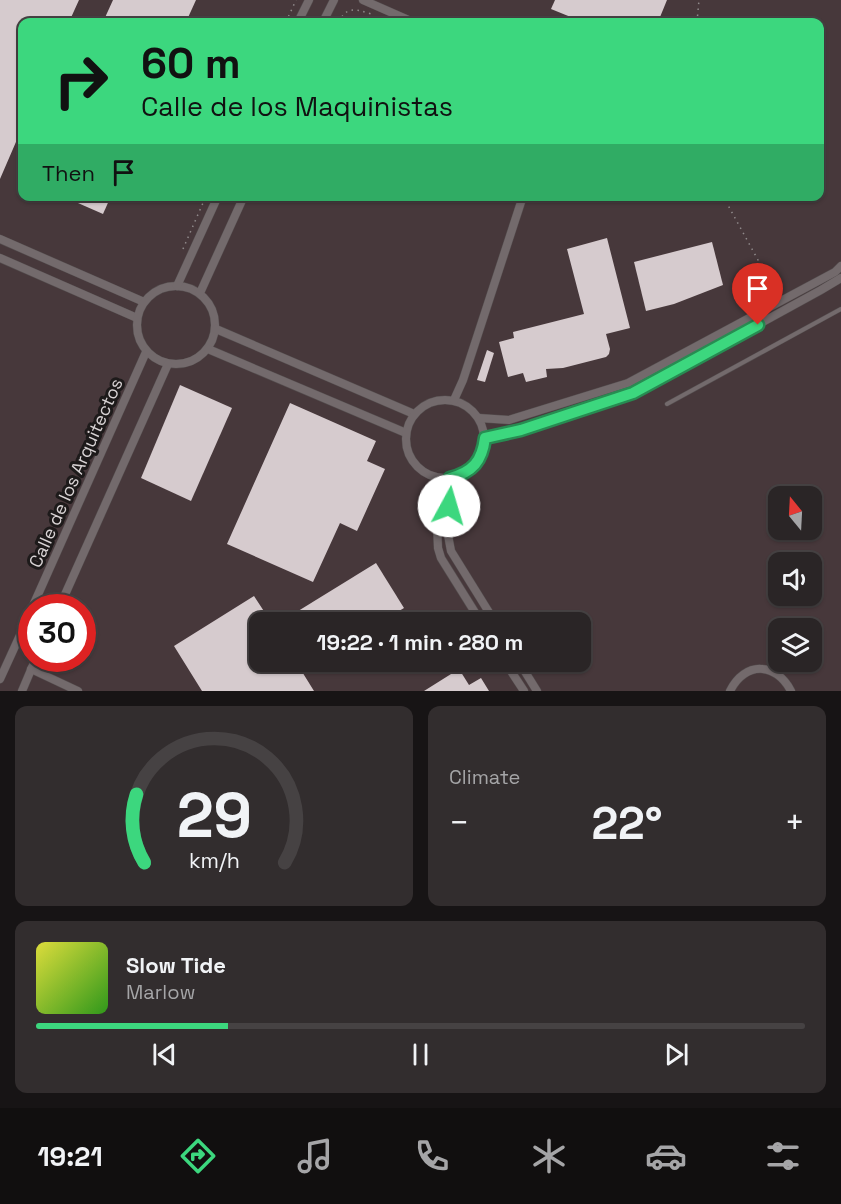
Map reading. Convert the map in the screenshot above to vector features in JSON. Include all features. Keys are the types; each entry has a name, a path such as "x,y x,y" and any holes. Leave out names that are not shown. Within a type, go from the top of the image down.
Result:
{"street":[{"path":"300,18 309,0"},
{"path":"325,18 334,0"},
{"path":"363,0 404,18"},
{"path":"177,286 216,201"},
{"path":"200,293 242,201"},
{"path":"454,400 521,201"},
{"path":"0,239 144,303"},
{"path":"0,258 137,318"},
{"path":"479,418 509,420 627,383 835,272 841,266"},
{"path":"485,438 521,430 633,393 841,278"},
{"path":"165,287 189,288 200,293 209,303 215,316 216,329 208,348 200,357 179,365 156,360 146,352 137,330 137,318 144,303 153,293 165,287"},
{"path":"216,329 414,414"},
{"path":"208,348 406,433"},
{"name":"Calle de los Arquitectos","path":"38,594 146,352"},
{"path":"65,594 168,364"},
{"path":"443,399 454,400 464,404 479,418 485,438 483,449 479,460 462,475 450,478 435,477 415,466 409,456 406,433 414,414 422,407 443,399"},
{"path":"435,477 438,548 441,558 475,612"},
{"path":"450,478 448,535 451,551 489,612"},
{"name":"Calle de los Arquitectos","path":"0,679 18,638"},
{"path":"0,654 9,658"},
{"path":"730,691 742,675 751,670 760,669 770,670 779,675 786,681 791,691"},
{"path":"22,691 31,672"},
{"path":"38,672 78,691"},
{"path":"512,672 524,691"},
{"path":"525,672 537,691"}],"lane":[{"path":"667,404 841,309"}],"path":[{"path":"288,18 296,0"},
{"path":"697,18 699,0"},
{"path":"341,18 350,10 371,14 375,5"},
{"path":"192,254 182,249 205,201"},
{"path":"726,201 780,301"}],"shaded area":[{"path":"0,0 841,0 841,691 0,691"}],"building":[{"path":"0,0 79,0 71,18 18,18 18,137 0,179"},
{"path":"113,0 196,0 188,18 105,18"},
{"path":"555,0 667,0 660,18 573,18 551,9"},
{"path":"73,201 109,201 103,214"},
{"path":"607,238 630,328 606,334 610,349 606,357 563,368 546,369 547,377 526,382 523,373 508,377 499,342 514,338 513,332 584,314 567,249"},
{"path":"712,242 723,285 674,304 646,311 634,262"},
{"path":"487,350 494,353 485,382 477,380"},
{"path":"180,385 232,408 191,501 141,478"},
{"path":"290,403 376,441 367,461 385,469 357,531 340,523 313,582 227,544"},
{"path":"376,563 404,608 397,612 296,612"},
{"path":"254,596 264,612 249,612 249,672 302,672 314,691 202,691 174,646"},
{"path":"454,672 461,672 469,685 481,678 489,691 424,691"}],"route":[{"path":"449,506 450,478 462,475 479,460 485,438 521,430 633,393 758,325"}]}
